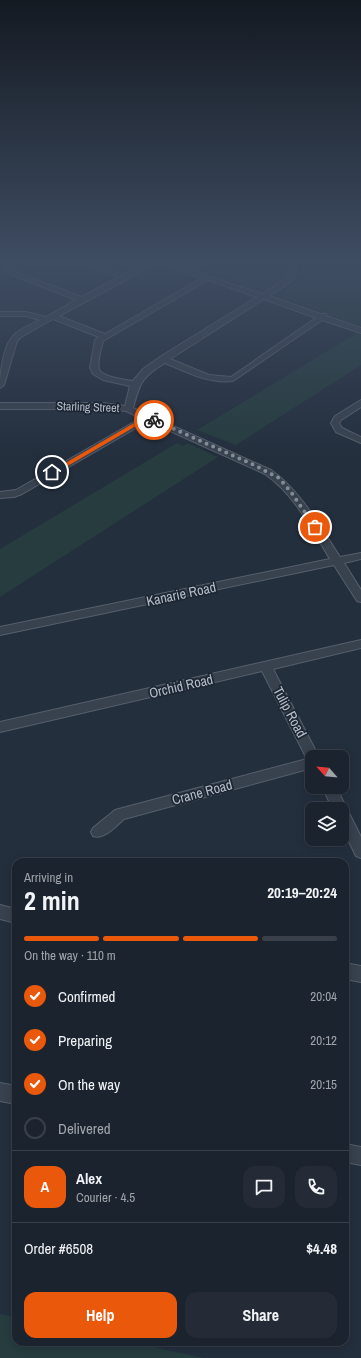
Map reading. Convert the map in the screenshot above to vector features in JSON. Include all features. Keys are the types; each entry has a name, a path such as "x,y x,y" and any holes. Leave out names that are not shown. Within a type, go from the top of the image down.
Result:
{"street":[{"path":"0,385 15,338 37,325"},
{"path":"72,325 104,336"},
{"path":"123,325 104,336 97,343 94,371 101,376 135,384"},
{"path":"128,409 135,384 146,371 217,325"},
{"path":"163,359 216,380 226,381 233,379 310,325"},
{"path":"347,325 361,331"},
{"path":"361,403 338,418 335,423 339,430 361,440"},
{"name":"Starling Street","path":"0,406 103,406 128,409 254,465 279,478 291,492 361,598"},
{"path":"0,495 19,492 148,417"},
{"name":"Kanarie Road","path":"0,631 361,556"},
{"name":"Orchid Road","path":"0,727 361,644"},
{"name":"Tulip Road","path":"266,667 309,750"},
{"name":"Crane Road","path":"98,832 120,814 305,765"},
{"path":"349,827 361,852"},
{"path":"0,912 12,915"},
{"path":"349,972 361,974"},
{"path":"0,1092 12,1094"},
{"path":"349,1154 361,1156"}],"green space":[{"path":"357,333 361,334 361,365 236,445 197,430"},
{"path":"177,443 183,446 187,443 218,457 0,597 0,549"},
{"path":"0,1314 12,1316 12,1346 148,1346 204,1358 0,1358"}],"way so far":[{"path":"154,420 254,465 279,478 291,492 315,527"}],"route":[{"path":"52,472 148,417 154,420"}]}
